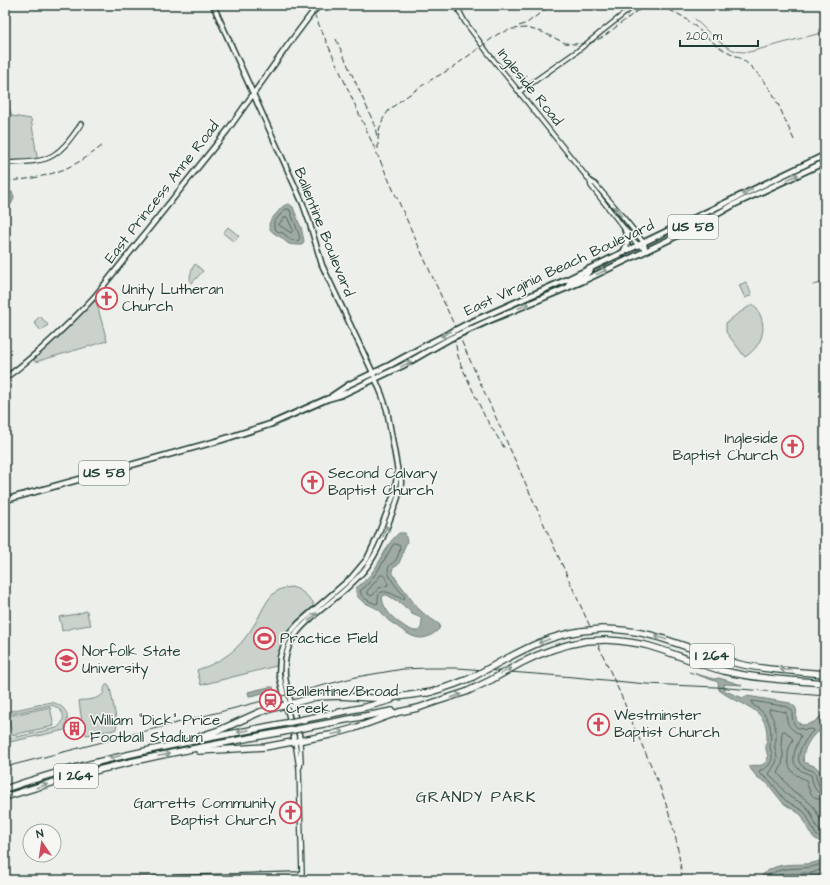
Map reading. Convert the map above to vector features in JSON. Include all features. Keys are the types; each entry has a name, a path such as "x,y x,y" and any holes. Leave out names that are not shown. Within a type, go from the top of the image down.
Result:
{"highway":[{"name":"I 264","path":"5,789 98,762 178,744 366,707 390,700 432,692 471,678 538,643 560,635 581,631 602,629 627,630 651,635 718,658 747,666 825,674"},
{"name":"I 264","path":"5,798 89,772 130,762 435,702 466,692 539,654 556,648 586,641 606,640 628,642 649,646 738,674 825,683"},
{"path":"178,744 222,729 260,712 322,696 386,698 432,692"},
{"path":"179,752 259,748 298,741 345,731 435,702"}],"main road":[{"name":"Ballentine Boulevard","path":"213,5 303,204 322,265 376,379 385,405 398,472 393,497 374,545 367,558 351,578 298,624 287,638 282,651 279,670 280,679 298,727 298,741"},
{"name":"East Princess Anne Road","path":"5,378 53,338 96,295 222,137 294,36 320,5"},
{"name":"East Virginia Beach Boulevard","path":"5,500 258,429 283,420 327,399 350,384 390,365 469,323 592,268 825,155"},
{"name":"East Virginia Beach Boulevard","path":"327,399 341,395 376,379 451,338 567,288 646,251 685,232 735,204 825,162"},
{"path":"623,253 627,246 628,240 625,230"},
{"path":"557,284 567,288 570,282 585,276 592,268"}],"street":[{"name":"Ingleside Road","path":"456,5 476,38 590,181 598,195 625,230 634,241 641,244"},
{"path":"519,92 576,52 635,5"},
{"path":"5,162 42,160 51,156 63,147 81,124"},
{"name":"Ingleside Road","path":"590,181 596,184 646,251"},
{"name":"Ballentine Boulevard","path":"101,880 302,874 299,768 301,762 298,741"}],"shaded area":[{"path":"5,71 10,81 5,98"},
{"path":"5,98 12,116 31,119 38,163 5,165"},
{"path":"228,227 239,236 234,242 223,233"},
{"path":"195,264 203,271 192,283 190,282 191,275"},
{"path":"746,282 752,295 745,298 739,285"},
{"path":"94,301 96,301 107,341 35,362 34,359 66,330"},
{"path":"753,304 758,311 763,325 761,339 752,352 745,357 726,332 726,323"},
{"path":"40,316 48,325 41,331 34,322"},
{"path":"291,587 298,589 306,595 313,602 313,607 298,619 289,630 280,647 276,666 201,685 197,670 211,665 230,654 251,630 271,596 280,589"},
{"path":"87,611 91,625 62,631 59,617"},
{"path":"106,685 110,688 117,723 116,729 87,735 83,730 79,701 101,696"},
{"path":"51,702 61,706 67,714 65,730 5,743 5,734 7,737 12,738 57,728 63,721 63,715 59,709 51,705 9,714 5,717 6,712"},
{"path":"50,707 54,726 12,735 8,716"}],"water":[{"path":"12,192 14,199 5,209 5,193"},
{"path":"289,204 293,207 301,227 304,241 302,245 289,244 271,231 269,226 271,220 282,207"},
{"path":"399,533 405,533 407,542 398,565 393,568 392,571 397,581 418,608 440,625 439,629 428,637 418,638 408,634 388,620 379,610 360,600 356,593 356,588 372,573 390,543","holes":["384,595 387,595 402,604 412,614 421,618 421,628 419,630 415,631 407,628 391,616 385,608 382,598"]},
{"path":"689,672 714,679 719,678 742,685 724,684 725,691 743,698 747,696 790,703 795,707 797,712 797,721 802,725 812,723 825,713 825,727 814,735 809,741 803,755 803,759 804,762 818,769 822,783 825,786 825,843 820,842 813,836 802,816 783,803 767,783 757,777 749,767 763,764 768,759 766,748 766,727 757,712 719,690 718,682"},
{"path":"273,687 274,690 249,696 248,692"},
{"path":"825,858 825,880 758,880 766,872 782,865 808,864"}],"waterway":[{"path":"695,19 725,46 741,52 749,52 825,32"},
{"path":"813,285 825,282"}],"tram line":[{"path":"5,767 356,677 403,669 458,668 646,684 716,687 825,696"}],"railway":[{"path":"310,5 654,771 674,830 682,880"},
{"path":"519,26 527,23 551,5"},
{"path":"378,149 379,130 383,119 389,110 429,81 452,68 498,34 512,29 526,28 542,32 565,43 588,43 603,37 637,11 651,9 664,9 683,17 719,47 747,63 772,92 795,142"},
{"path":"336,39 369,112 377,137"},
{"path":"5,181 33,178 58,172 70,167 93,153 104,144"},
{"path":"450,328 461,365 485,417 505,449"}],"place":[{"name":"Unity Lutheran Church","path":"107,298"},
{"name":"Ingleside Baptist Church","path":"793,447"},
{"name":"Second Calvary Baptist Church","path":"312,482"},
{"name":"Practice Field","path":"265,638"},
{"name":"Norfolk State University","path":"67,660"},
{"name":"Ballentine/Broad Creek","path":"270,700"},
{"name":"Westminster Baptist Church","path":"598,724"},
{"name":"William “Dick” Price Football Stadium","path":"74,729"},
{"name":"Garretts Community Baptist Church","path":"291,812"}],"district":[{"name":"GRANDY PARK","path":"476,797"}]}
